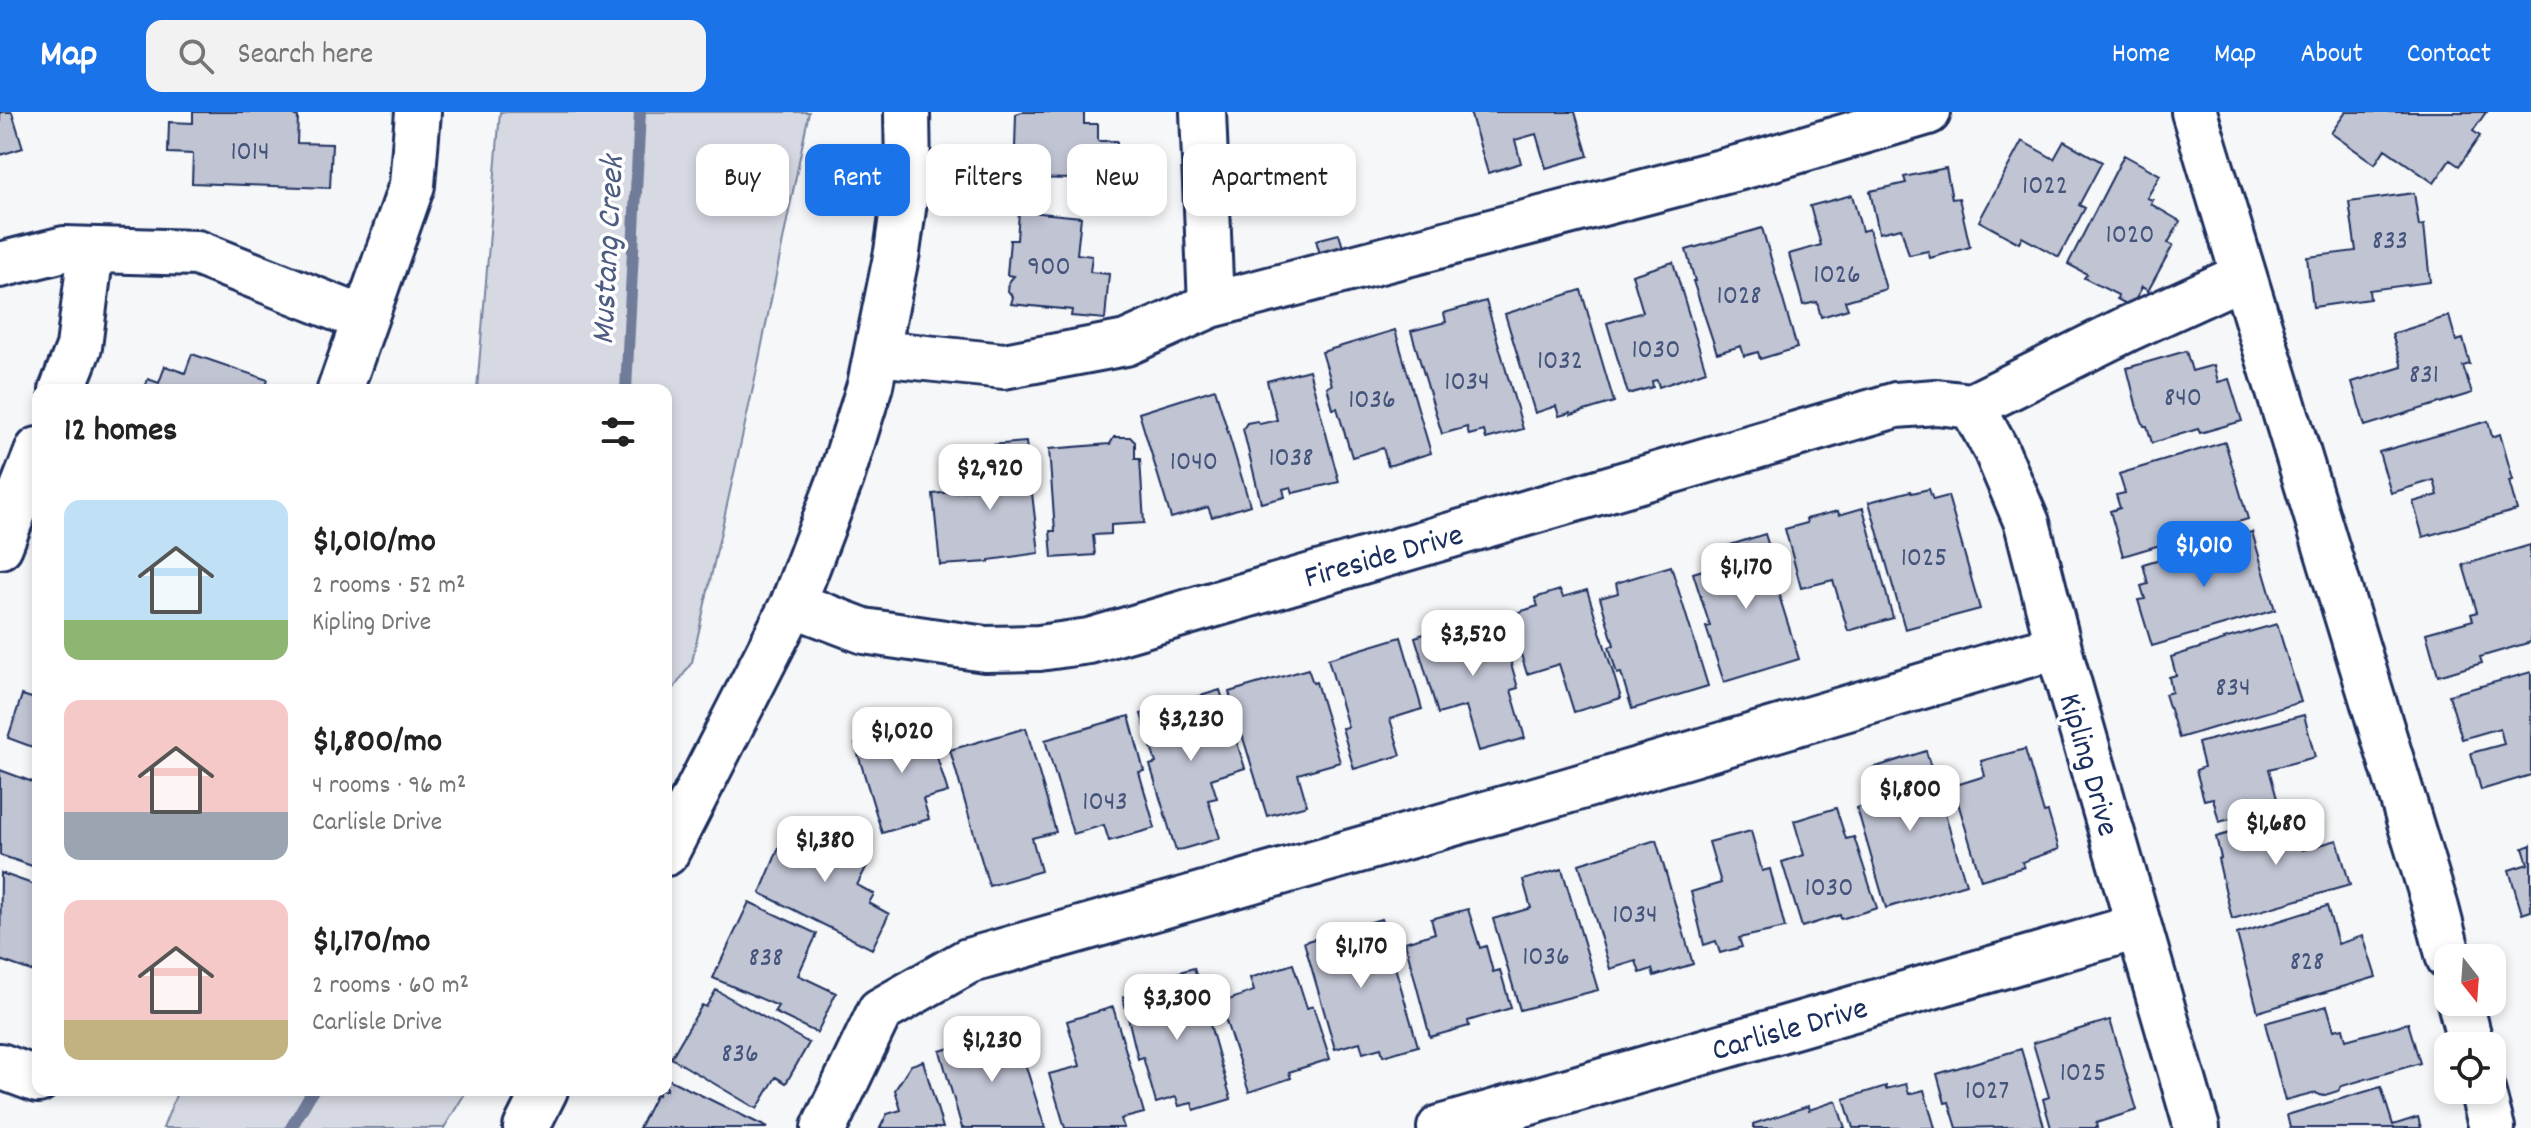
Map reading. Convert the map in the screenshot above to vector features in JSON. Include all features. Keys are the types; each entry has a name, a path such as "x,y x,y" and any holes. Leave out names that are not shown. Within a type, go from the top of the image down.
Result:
{"street":[{"path":"342,384 412,185 418,112"},
{"path":"672,841 793,604 841,478 870,385 897,252 906,189 907,112"},
{"path":"1203,112 1211,305"},
{"path":"877,353 1004,366 1126,343 1211,305 1756,163 1928,112"},
{"path":"2194,112 2445,944"},
{"path":"0,265 64,249 197,253 364,319"},
{"path":"64,384 79,347 91,250"},
{"path":"1972,406 2243,276"},
{"name":"Fireside Drive","path":"793,604 864,631 985,649 1039,648 1089,641 1896,405 1936,402 1972,406"},
{"name":"Kipling Drive","path":"1972,406 1996,450 2027,523 2058,646 2197,1128"},
{"path":"0,546 32,465"},
{"path":"824,1128 880,1011 968,961 1563,792 2058,646"},
{"name":"Carlisle Drive","path":"1440,1128 2137,927"},
{"path":"0,1066 32,1078"},
{"path":"526,1128 542,1096"},
{"path":"2486,1104 2492,1128"}],"shaded area":[{"path":"500,112 809,112 789,211 789,144 696,144 696,216 788,216 692,662 672,691 672,384 477,384"},
{"path":"176,1096 463,1096 444,1128 163,1128"}],"building":[{"path":"0,112 12,112 23,148 0,155"},
{"path":"193,112 296,112 297,143 332,144 330,188 192,183 193,154 168,153 169,122 193,123"},
{"path":"1084,112 1084,124 1098,124 1098,141 1117,141 1117,144 1067,144 1067,179 1051,179 1051,144 1015,144 1016,114"},
{"path":"1470,112 1575,112 1588,156 1546,168 1536,134 1515,140 1521,163 1488,173"},
{"path":"2346,112 2486,112 2473,131 2480,136 2459,166 2450,160 2434,183 2385,149 2375,164 2331,133"},
{"path":"2022,141 2054,159 2064,141 2102,162 2079,205 2085,208 2059,257 2022,237 2019,243 1979,221"},
{"path":"2124,155 2160,175 2147,198 2153,200 2151,204 2180,221 2168,243 2173,245 2148,291 2142,287 2132,307 2117,299 2118,295 2084,278 2087,274 2068,264"},
{"path":"1946,168 1952,199 1959,198 1970,247 1930,258 1928,251 1909,255 1901,228 1879,233 1870,191 1906,183 1904,177"},
{"path":"2414,193 2419,226 2424,225 2430,282 2369,290 2370,299 2313,307 2307,257 2356,251 2349,202"},
{"path":"1852,195 1862,231 1869,229 1886,289 1845,301 1848,309 1821,317 1817,302 1803,305 1789,254 1821,245 1810,206"},
{"path":"1051,214 1081,217 1077,254 1092,256 1090,272 1109,274 1105,319 1071,316 1072,310 1011,304 1013,297 1008,291 1009,282 1014,276 1007,275 1010,240 1017,240 1019,216"},
{"path":"1762,228 1797,348 1760,359 1758,352 1744,356 1741,346 1717,353 1686,250"},
{"path":"1339,234 1345,254 1322,261 1316,240"},
{"path":"1673,262 1706,371 1659,387 1657,380 1652,381 1653,387 1628,394 1607,323 1643,312 1632,275"},
{"path":"1581,290 1614,402 1571,415 1559,416 1556,406 1535,413 1505,314"},
{"path":"1486,301 1523,429 1486,439 1484,431 1469,435 1467,427 1442,434 1411,331 1446,322 1444,313"},
{"path":"2449,316 2456,341 2463,339 2470,364 2463,366 2472,393 2365,426 2352,382 2402,367 2392,334"},
{"path":"1395,330 1431,453 1388,466 1383,448 1352,457 1337,408 1333,409 1327,387 1332,385 1322,352"},
{"path":"2186,351 2192,371 2214,365 2218,382 2229,379 2242,421 2200,433 2198,429 2152,443 2137,408 2127,368"},
{"path":"192,354 268,380 266,384 146,384 148,379 159,383 165,366 185,373"},
{"path":"1309,370 1339,482 1293,493 1291,487 1283,489 1285,497 1261,503 1243,429 1247,423 1277,420 1267,381"},
{"path":"1215,389 1250,505 1212,517 1208,507 1171,518 1139,413"},
{"path":"2488,421 2492,437 2500,434 2513,480 2509,481 2517,510 2423,537 2413,502 2438,495 2434,480 2391,493 2379,452"},
{"path":"1114,437 1130,437 1135,442 1135,459 1140,459 1144,523 1111,525 1111,534 1093,535 1095,555 1052,558 1050,531 1055,531 1049,449 1110,444"},
{"path":"1026,442 1039,553 989,562 940,565 933,494 988,488 979,446"},
{"path":"2225,442 2248,519 2123,556 2110,511 2120,508 2116,495 2125,493 2119,474"},
{"path":"1929,489 1933,500 1948,496 1980,609 1905,629 1869,502"},
{"path":"1863,508 1893,618 1848,631 1833,580 1801,588 1785,529 1807,523 1806,519"},
{"path":"2252,532 2275,610 2152,646 2138,600 2145,599 2141,586 2148,584 2143,564 2190,550 2189,546"},
{"path":"1765,534 1776,569 1771,570 1799,659 1724,682 1693,573 1726,563 1721,548"},
{"path":"2530,545 2531,642 2480,657 2482,663 2438,676 2426,633 2473,620 2471,614 2477,612 2463,565"},
{"path":"1671,566 1708,686 1632,709 1609,647 1614,645 1600,598 1618,593 1616,583"},
{"path":"1560,590 1563,597 1587,590 1621,698 1574,712 1559,664 1527,674 1509,615 1538,606 1535,598"},
{"path":"1492,612 1518,688 1511,690 1525,738 1479,751 1466,706 1438,714 1415,637"},
{"path":"2277,624 2301,702 2179,738 2165,694 2172,692 2169,677 2176,675 2171,657"},
{"path":"1401,637 1422,709 1390,719 1401,755 1354,769 1342,728 1348,727 1328,659"},
{"path":"1308,669 1313,683 1316,682 1340,762 1298,774 1307,805 1267,816 1229,692"},
{"path":"2531,672 2531,775 2481,790 2471,753 2504,744 2500,728 2462,739 2449,695"},
{"path":"1220,690 1245,768 1211,779 1217,798 1208,800 1220,838 1176,851 1150,765 1156,763 1141,714"},
{"path":"22,695 32,698 32,747 8,738"},
{"path":"2304,715 2315,757 2269,769 2279,806 2219,822 2213,798 2204,800 2196,770 2204,767 2198,743"},
{"path":"1129,716 1144,771 1139,772 1155,828 1109,841 1104,825 1073,834 1045,740"},
{"path":"926,722 948,792 923,799 929,819 882,833 855,744"},
{"path":"1026,728 1056,832 1032,838 1041,871 989,886 950,750"},
{"path":"2025,749 2044,813 2048,812 2059,849 2022,862 2024,867 1981,880 1953,786 1985,776 1981,761"},
{"path":"1926,751 1966,884 1886,908 1857,808 1882,800 1873,768"},
{"path":"0,770 32,782 32,866 0,855"},
{"path":"1836,808 1846,839 1854,837 1877,908 1802,927 1782,862 1804,855 1794,821"},
{"path":"2292,815 2302,850 2337,840 2350,885 2232,919 2216,837"},
{"path":"799,819 872,856 857,885 874,894 869,903 889,914 872,949 760,893 780,845 785,847"},
{"path":"1751,831 1762,871 1770,869 1785,928 1739,938 1742,947 1720,953 1716,941 1704,945 1691,892 1721,883 1709,842"},
{"path":"1656,840 1693,964 1654,976 1652,969 1640,973 1636,961 1610,969 1579,864"},
{"path":"2531,845 2531,911 2522,914 2509,870 2528,864 2523,848"},
{"path":"1562,869 1598,990 1520,1010 1493,919 1531,908 1523,880"},
{"path":"1,873 32,884 32,971 0,960"},
{"path":"749,902 817,934 798,975 836,993 817,1033 774,1012 778,1006 713,978"},
{"path":"2327,906 2338,944 2363,936 2376,977 2258,1012 2237,934"},
{"path":"1468,909 1480,948 1486,946 1493,972 1500,970 1511,1008 1468,1021 1469,1026 1430,1037 1405,942 1435,933 1431,919"},
{"path":"1381,919 1418,1046 1383,1056 1381,1048 1363,1053 1360,1042 1335,1049 1304,942"},
{"path":"1293,964 1307,1008 1313,1006 1330,1059 1289,1072 1291,1078 1249,1092 1220,1003 1254,991 1250,978"},
{"path":"1194,968 1231,1099 1194,1110 1192,1103 1179,1106 1176,1097 1156,1103 1143,1057 1138,1059 1123,997 1157,987 1154,979"},
{"path":"716,990 809,1043 786,1083 776,1077 757,1109 672,1059 702,1005 706,1007"},
{"path":"2327,1006 2334,1030 2343,1028 2346,1040 2408,1023 2420,1063 2342,1086 2338,1091 2322,1096 2316,1093 2285,1101 2265,1023"},
{"path":"1113,1007 1144,1113 1121,1119 1124,1128 1065,1128 1049,1074 1080,1066 1067,1021"},
{"path":"2110,1020 2137,1110 2096,1123 2097,1128 2051,1128 2043,1099 2049,1097 2033,1043"},
{"path":"1014,1028 1045,1128 962,1128 940,1051"},
{"path":"2021,1049 2044,1126 1957,1128 1949,1102 1945,1103 1937,1074"},
{"path":"923,1061 943,1128 880,1128 887,1114 901,1110 895,1090 911,1065"},
{"path":"672,1081 768,1128 639,1128 655,1096 672,1096"},
{"path":"1906,1084 1909,1094 1924,1090 1935,1128 1853,1128 1844,1099 1886,1086 1886,1089"},
{"path":"2381,1087 2393,1125 2418,1117 2421,1128 2290,1128 2287,1115"},
{"path":"1836,1101 1845,1128 1754,1128 1753,1124 1808,1106 1809,1110"}],"waterway":[{"name":"Mustang Creek","path":"626,384 640,112"},
{"name":"Mustang Creek","path":"291,1128 310,1096"}]}
